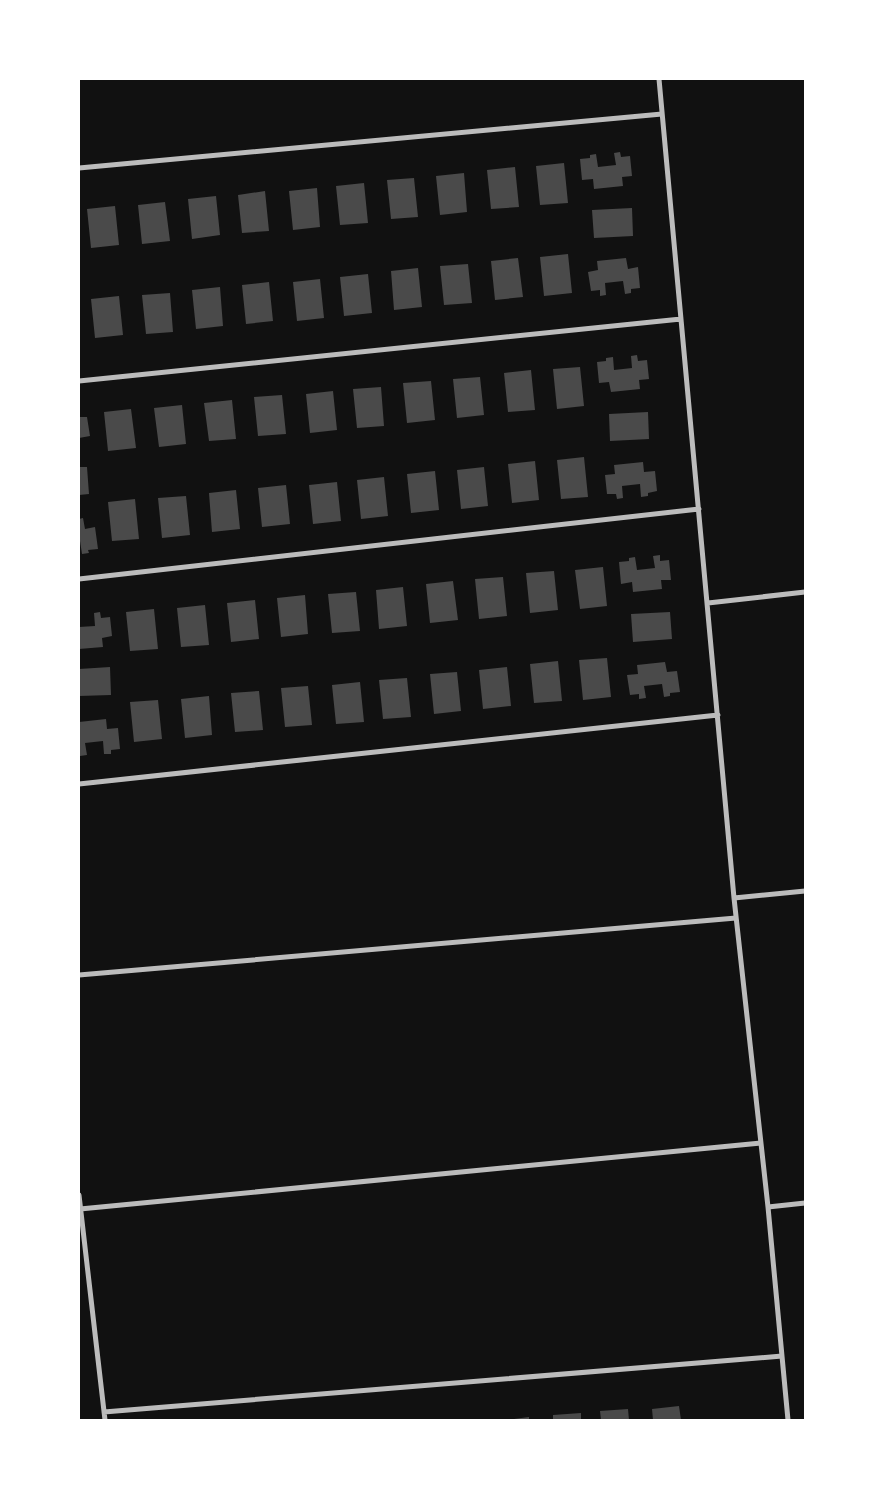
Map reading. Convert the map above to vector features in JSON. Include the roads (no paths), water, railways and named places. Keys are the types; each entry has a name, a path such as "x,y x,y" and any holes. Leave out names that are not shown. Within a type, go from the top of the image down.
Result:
{"street":[{"path":"659,79 734,898 768,1207 788,1420"},
{"path":"79,168 662,114"},
{"path":"79,381 681,319"},
{"path":"79,580 699,509"},
{"path":"708,603 805,592"},
{"path":"79,784 718,715"},
{"path":"734,898 805,891"},
{"path":"79,975 736,918"},
{"path":"80,1208 761,1143"},
{"path":"79,1195 105,1420"},
{"path":"768,1207 805,1203"},
{"path":"104,1412 782,1356"}]}
